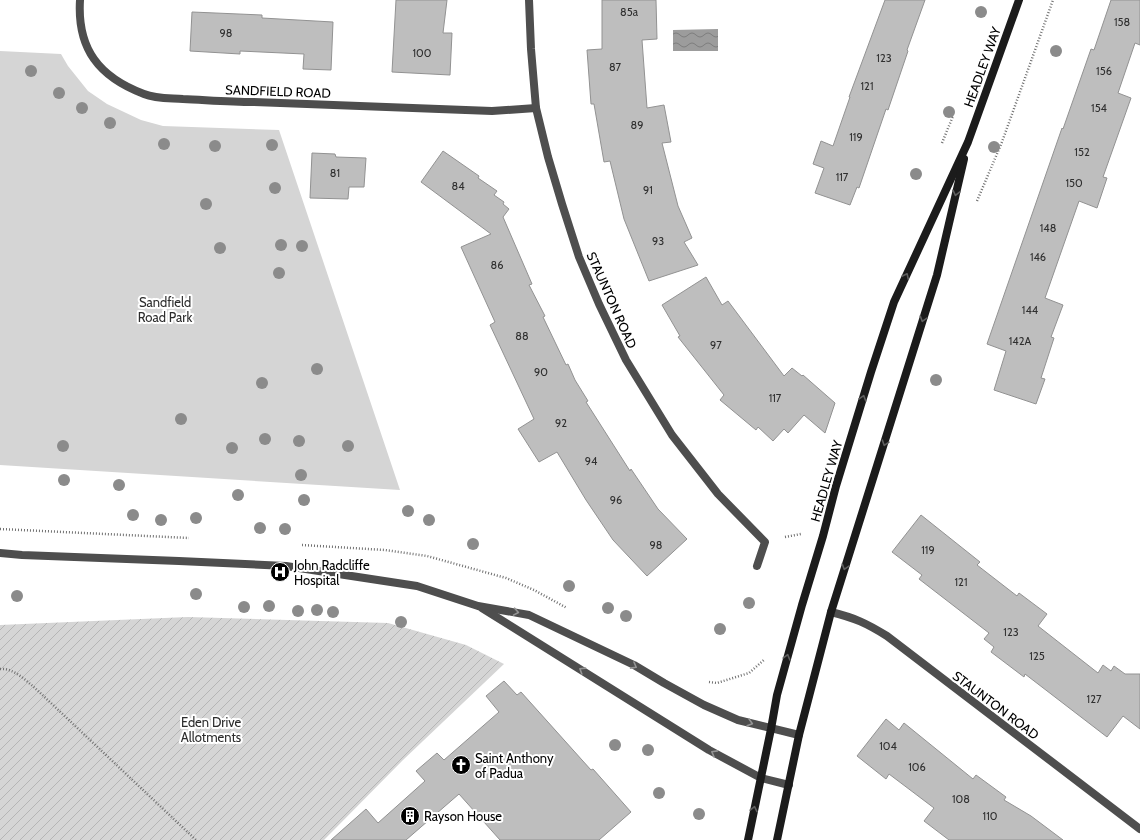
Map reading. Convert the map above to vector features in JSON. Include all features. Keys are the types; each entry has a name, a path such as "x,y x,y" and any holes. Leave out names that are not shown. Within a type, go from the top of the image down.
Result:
{"main road":[{"name":"HEADLEY WAY","path":"748,840 779,687 836,486 887,323 894,302 968,142 1019,0"},
{"name":"HEADLEY WAY","path":"776,840 799,735 832,612 937,275 968,142"}],"street":[{"name":"SANDFIELD ROAD","path":"80,0 79,17 81,29 85,43 92,58 106,72 126,86 145,95 161,98 222,101 492,111 536,108"},
{"name":"STAUNTON ROAD","path":"529,0 536,108 550,164 579,257 599,304 626,360 659,416 718,494 764,542"},
{"path":"757,566 764,542"},
{"path":"0,553 22,556 286,566 417,586 478,606 529,615 634,665 670,687 704,705 738,720 799,735"},
{"path":"0,559 22,556"},
{"path":"478,606 709,750 761,778 789,785"},
{"name":"STAUNTON ROAD","path":"832,612 852,617 869,624 887,636 1140,829"}],"path":[{"path":"764,542 803,534"},
{"path":"0,669 5,669 18,674 35,688 196,840"}],"green space":[{"name":"Sandfield Road Park","path":"0,51 61,54 68,66 88,91 107,104 141,120 163,126 279,130 400,490 0,465"},
{"name":"Eden Drive Allotments","path":"188,617 388,623 466,645 504,664 403,760 324,840 0,840 0,625"}],"water":[{"path":"718,29 718,51 673,51 673,30"}],"building":[{"path":"396,0 447,0 443,33 452,33 450,75 392,72"},
{"path":"602,0 656,0 657,39 642,40 647,108 664,105 671,142 662,143 678,206 692,238 684,242 698,265 649,281 624,219 610,161 604,162 594,104 591,104 587,50 602,49"},
{"path":"885,0 925,0 888,110 886,109 859,188 857,187 850,205 815,193 824,168 813,164 821,141 833,146 849,97"},
{"path":"1111,0 1140,0 1140,45 1135,43 1118,93 1131,98 1103,177 1107,178 1097,208 1079,201 1045,298 1063,305 1051,337 1054,338 1041,378 1045,379 1036,404 994,390 1006,351 987,344 1062,128 1063,129 1091,49 1094,50"},
{"path":"192,12 262,15 262,18 333,22 331,70 303,69 304,54 240,51 240,54 190,51"},
{"path":"443,151 479,176 478,178 497,191 494,195 504,202 503,204 509,209 503,217 532,284 529,285 545,316 543,317 566,365 568,364 575,380 588,401 586,402 630,471 631,469 658,509 687,539 647,576 613,540 586,500 557,452 539,462 518,429 534,419 490,325 495,322 461,247 491,234 421,182"},
{"path":"312,153 335,154 336,157 366,158 364,187 349,187 348,199 310,198"},
{"path":"706,277 722,305 728,301 784,376 792,368 802,376 803,375 835,403 825,433 804,415 788,433 784,429 773,441 758,427 756,430 720,400 724,395 678,337 680,336 662,305"},
{"path":"921,515 980,562 977,565 1017,596 1019,593 1047,614 1038,626 1098,673 1103,665 1111,671 1114,666 1125,674 1140,674 1140,729 1123,716 1107,737 1025,674 1024,677 991,652 994,647 984,639 989,633 919,579 922,575 892,552"},
{"name":"Saint Anthony of Padua","path":"504,681 517,695 521,692 631,812 599,840 500,840 459,794 406,840 331,840 366,809 378,823 425,781 416,771 437,753 444,760 499,712 486,696"},
{"path":"886,719 899,730 904,723 973,779 976,775 1006,797 1004,800 1031,816 1063,840 949,840 924,821 934,808 889,774 886,779 857,756"}],"place":[{"name":"John Radcliffe Hospital","path":"280,572"},
{"name":"Saint Anthony of Padua","path":"461,765"},
{"name":"Rayson House","path":"410,816"}]}
